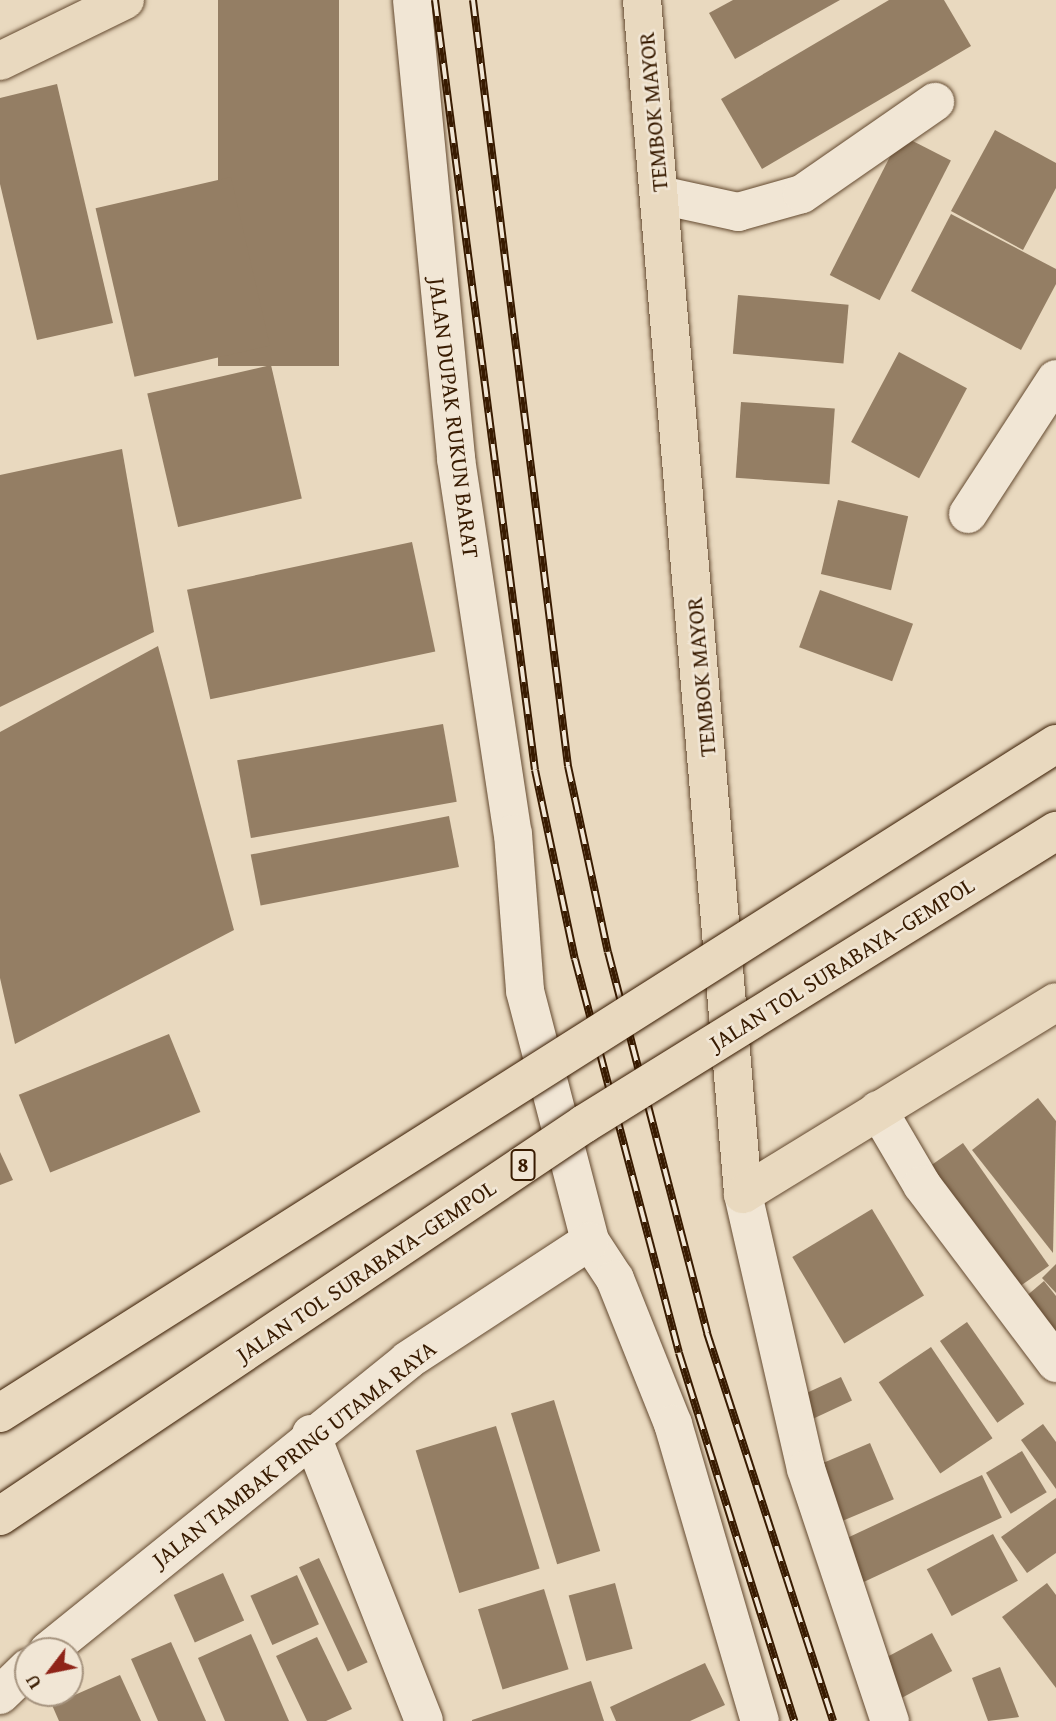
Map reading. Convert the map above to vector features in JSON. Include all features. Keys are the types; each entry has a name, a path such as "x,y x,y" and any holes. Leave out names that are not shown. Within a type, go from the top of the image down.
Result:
{"main road":[{"path":"0,61 125,0"},
{"name":"TEMBOK MAYOR","path":"642,0 743,1194"},
{"path":"0,1413 1056,744"},
{"name":"JALAN TOL SURABAYA–GEMPOL","path":"0,1516 584,1124 1056,831"},
{"path":"743,1194 1056,1002"}],"street":[{"name":"JALAN DUPAK RUKUN BARAT","path":"412,0 456,459 513,834 525,991 590,1241"},
{"path":"660,195 738,212 802,194 935,102"},
{"path":"968,514 1056,379"},
{"path":"878,1110 922,1185 1056,1363"},
{"path":"743,1194 806,1469 890,1721"},
{"path":"590,1241 615,1279 673,1424 760,1721"},
{"name":"JALAN TAMBAK PRING UTAMA RAYA","path":"65,1637 311,1434 408,1360 590,1241"},
{"path":"311,1434 424,1721"},
{"path":"0,1695 14,1682"}],"building":[{"path":"218,0 339,0 339,366 218,366"},
{"path":"733,0 840,0 735,59 709,13"},
{"path":"889,0 944,0 971,46 762,169 721,99"},
{"path":"57,84 113,323 37,340 0,184 0,98"},
{"path":"995,130 1056,163 1056,188 1023,250 951,211"},
{"path":"901,135 951,160 880,300 830,275"},
{"path":"231,177 270,346 134,377 96,208"},
{"path":"951,214 1056,269 1056,284 1021,350 911,291"},
{"path":"738,295 849,305 843,363 733,354"},
{"path":"899,352 967,388 919,478 851,442"},
{"path":"271,365 302,498 178,527 147,394"},
{"path":"741,402 835,409 829,484 736,478"},
{"path":"122,449 154,632 0,707 0,475"},
{"path":"838,500 908,516 891,590 821,574"},
{"path":"412,542 435,652 210,699 187,590"},
{"path":"820,590 913,624 892,681 799,647"},
{"path":"158,646 234,930 15,1044 0,978 0,732"},
{"path":"443,724 457,802 251,838 237,760"},
{"path":"449,816 459,867 261,906 251,855"},
{"path":"169,1034 200,1112 50,1173 19,1095"},
{"path":"1038,1098 1056,1121 1053,1253 972,1150"},
{"path":"963,1143 1049,1266 1012,1292 926,1169"},
{"path":"0,1152 13,1180 0,1185"},
{"path":"872,1209 924,1296 844,1343 792,1257"},
{"path":"1056,1264 1056,1293 1042,1278"},
{"path":"1044,1281 1056,1296 1056,1351 1017,1304"},
{"path":"967,1322 1024,1404 997,1423 940,1341"},
{"path":"931,1347 993,1438 940,1473 879,1382"},
{"path":"841,1377 852,1401 800,1425 789,1401"},
{"path":"554,1400 600,1551 557,1564 511,1413"},
{"path":"1043,1424 1056,1442 1056,1489 1021,1440"},
{"path":"496,1426 540,1568 459,1593 416,1451"},
{"path":"870,1443 894,1499 839,1523 815,1466"},
{"path":"1022,1451 1047,1492 1011,1514 986,1473"},
{"path":"982,1475 1002,1518 860,1584 841,1541"},
{"path":"1056,1498 1056,1553 1027,1573 1001,1537"},
{"path":"993,1534 1018,1581 952,1616 927,1569"},
{"path":"319,1558 368,1662 348,1672 299,1567"},
{"path":"223,1573 244,1621 195,1642 174,1595"},
{"path":"297,1575 319,1624 272,1645 250,1596"},
{"path":"615,1583 633,1649 586,1661 569,1595"},
{"path":"1047,1583 1056,1595 1056,1688 1002,1617"},
{"path":"544,1589 569,1669 503,1690 478,1609"},
{"path":"932,1633 952,1671 892,1703 872,1665"},
{"path":"251,1634 289,1721 225,1721 198,1658"},
{"path":"317,1637 352,1709 326,1721 307,1721 276,1656"},
{"path":"171,1642 206,1721 158,1721 131,1659"},
{"path":"705,1663 725,1705 690,1721 616,1721 610,1707"},
{"path":"1000,1667 1019,1717 988,1721 972,1678"},
{"path":"120,1675 141,1721 59,1721 53,1707 84,1707 84,1691"},
{"path":"591,1681 604,1721 472,1721 472,1720"}],"railway":[{"path":"435,0 535,770 575,959 679,1353 794,1721"},
{"path":"473,0 568,766 608,952 707,1333 833,1721"}]}
